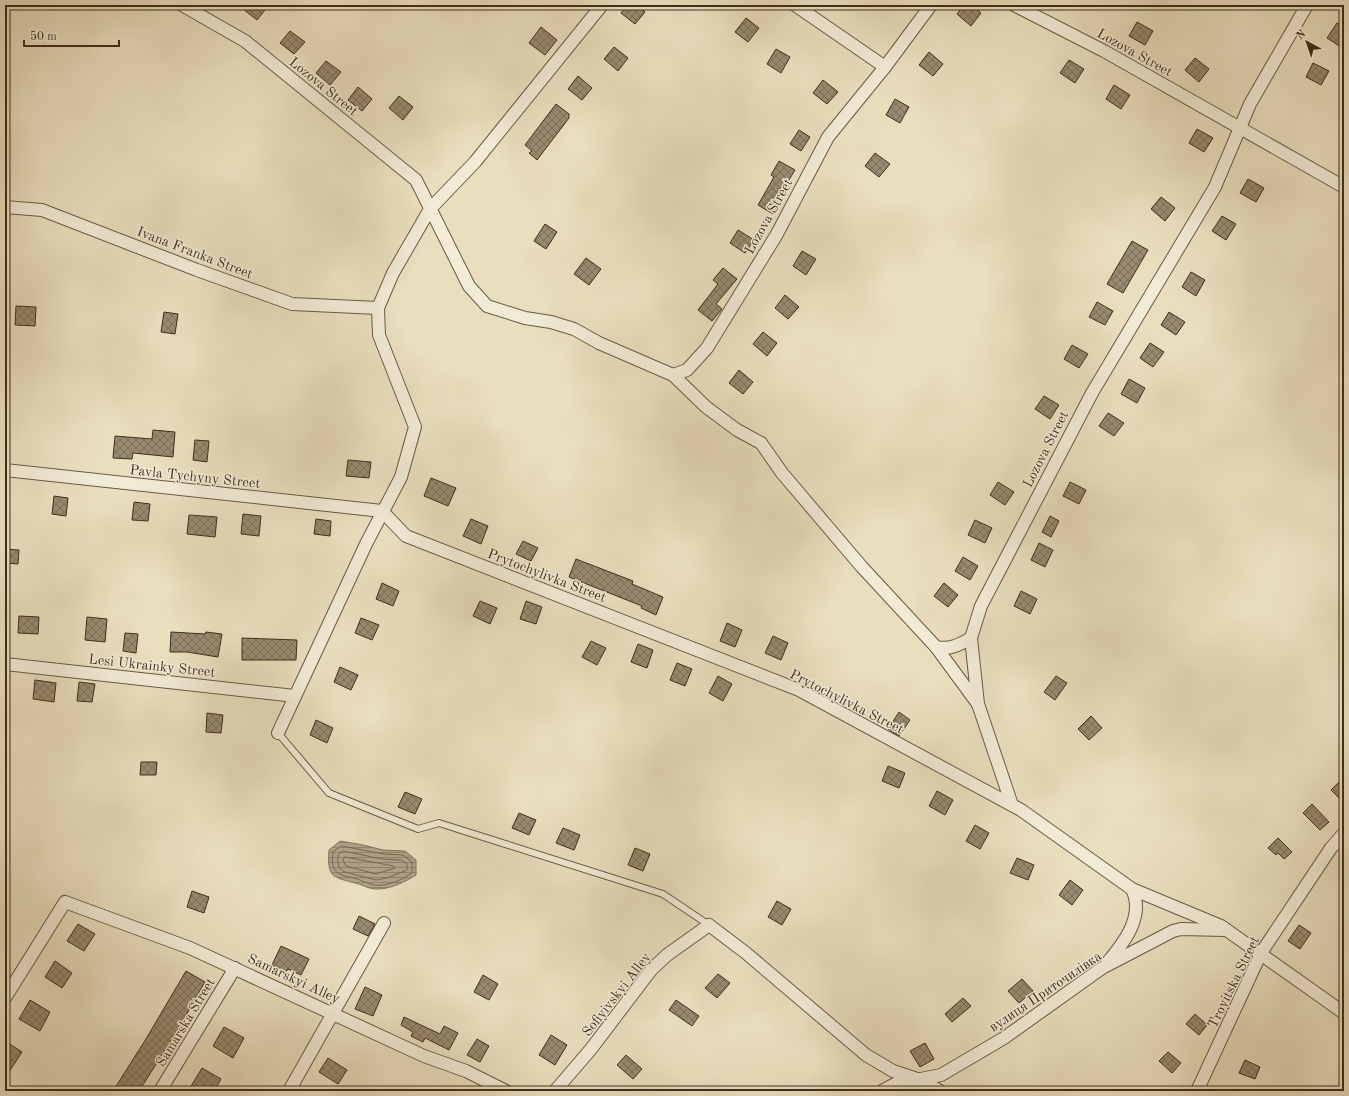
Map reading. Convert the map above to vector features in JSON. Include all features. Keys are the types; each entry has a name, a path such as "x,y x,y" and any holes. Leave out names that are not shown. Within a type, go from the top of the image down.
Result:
{"street":[{"name":"Lozova Street","path":"182,5 245,41 416,180 469,286 487,306 525,318 551,322 574,330 599,344 673,375 687,370 707,348 777,234 828,137 885,68 931,5"},
{"path":"278,733 382,511 401,477 415,427 379,335 378,308 393,273 430,209 475,162 602,5"},
{"path":"795,5 885,68"},
{"name":"Lozova Street","path":"1014,5 1104,50 1344,187"},
{"name":"Lozova Street","path":"1012,805 978,704 971,638 981,606 1092,392 1215,187 1250,104 1307,5"},
{"name":"Ivana Franka Street","path":"5,207 42,210 197,270 292,304 378,308"},
{"path":"673,375 706,407 737,430 761,443 782,473 861,566 936,647 978,704"},
{"name":"Pavla Tychyny Street","path":"5,470 382,511"},
{"name":"Prytochylivka Street","path":"382,511 406,536 799,690 1021,810 1132,889 1227,930 1344,1013"},
{"path":"936,647 945,649 957,646 971,638"},
{"name":"Lesi Ukrainky Street","path":"5,664 295,696"},
{"name":"Troyitska Street","path":"1197,1091 1261,954 1331,848 1344,832"},
{"path":"1102,968 1121,947 1132,927 1136,900 1132,889"},
{"name":"Samarskyi Alley","path":"5,998 65,902 190,948 424,1056 466,1071 506,1091"},
{"path":"289,1091 334,1014 384,923"},
{"path":"709,925 757,963 866,1055 892,1071 920,1080 940,1091"},
{"name":"Sofiyivskyi Alley","path":"554,1091 592,1049 651,970 667,956 709,925"},
{"name":"вулиця Приточилівка","path":"882,1091 895,1084 942,1075 1004,1038 1102,968 1173,931 1181,929 1227,930"},
{"name":"Samarska Street","path":"160,1091 235,968"}],"lane":[{"path":"278,733 329,793 418,829 439,823 664,894 709,925"}],"water":[{"path":"340,841 383,850 405,851 416,860 416,875 397,885 380,889 370,888 336,877 330,871 329,850"}],"building":[{"path":"238,5 269,5 257,20"},
{"path":"627,5 637,5 645,12 635,24 621,13"},
{"path":"964,5 971,5 981,13 971,26 957,14"},
{"path":"746,18 759,28 748,42 735,32"},
{"path":"1137,22 1153,31 1145,45 1129,36"},
{"path":"1337,23 1344,27 1344,49 1327,38"},
{"path":"541,27 557,40 545,55 529,43"},
{"path":"290,31 305,42 294,54 280,43"},
{"path":"614,47 628,58 618,71 604,59"},
{"path":"776,49 790,57 781,73 767,64"},
{"path":"929,52 943,64 933,76 919,65"},
{"path":"1195,58 1209,69 1199,82 1185,70"},
{"path":"1069,60 1084,69 1075,83 1060,73"},
{"path":"326,61 341,72 330,85 316,73"},
{"path":"1313,63 1329,71 1321,85 1306,77"},
{"path":"578,76 592,88 582,100 568,89"},
{"path":"823,80 838,92 827,104 813,93"},
{"path":"1114,85 1130,95 1121,109 1106,99"},
{"path":"358,87 372,99 362,111 348,100"},
{"path":"399,96 413,107 403,120 389,108"},
{"path":"895,99 909,107 900,123 886,115"},
{"path":"556,104 569,114 569,118 537,160 529,153 532,151 525,145"},
{"path":"1197,129 1213,138 1204,152 1189,143"},
{"path":"799,130 810,137 801,151 790,144"},
{"path":"875,153 890,164 879,177 865,166"},
{"path":"779,161 795,170 778,198 782,200 773,214 758,205 774,177 771,175"},
{"path":"1248,179 1264,188 1256,202 1240,193"},
{"path":"1161,197 1175,208 1165,221 1151,209"},
{"path":"1222,216 1236,224 1226,240 1212,231"},
{"path":"545,224 557,232 546,249 534,241"},
{"path":"738,230 754,240 745,253 730,243"},
{"path":"1132,241 1148,250 1123,293 1107,284"},
{"path":"802,251 816,259 806,275 793,266"},
{"path":"586,258 601,269 589,285 574,274"},
{"path":"723,268 737,279 716,304 722,309 712,321 698,310 718,284 713,280"},
{"path":"1191,272 1205,280 1196,296 1182,287"},
{"path":"785,295 799,307 788,319 775,308"},
{"path":"1097,302 1113,311 1105,325 1089,317"},
{"path":"16,306 36,307 35,326 15,325"},
{"path":"164,312 178,314 175,334 161,332"},
{"path":"1169,312 1185,322 1176,335 1161,325"},
{"path":"763,332 777,343 767,356 753,344"},
{"path":"1150,343 1164,352 1153,367 1140,358"},
{"path":"1072,345 1088,354 1079,368 1064,359"},
{"path":"739,370 753,382 743,394 729,383"},
{"path":"1129,379 1145,388 1137,403 1121,394"},
{"path":"1044,396 1059,405 1050,419 1035,409"},
{"path":"1108,413 1124,423 1114,436 1099,426"},
{"path":"153,430 175,432 173,457 133,453 132,459 113,458 115,436 152,439"},
{"path":"195,440 209,441 207,462 193,460"},
{"path":"348,460 371,462 369,478 346,476"},
{"path":"431,478 456,488 448,506 424,496"},
{"path":"998,482 1014,492 1005,505 990,495"},
{"path":"1070,482 1086,490 1079,504 1063,496"},
{"path":"54,496 68,498 66,516 52,514"},
{"path":"134,502 150,504 148,521 132,520"},
{"path":"243,514 261,516 259,536 241,534"},
{"path":"189,515 217,517 215,537 187,534"},
{"path":"1050,516 1059,521 1051,537 1042,532"},
{"path":"316,519 331,521 330,536 314,534"},
{"path":"471,519 488,526 481,544 463,536"},
{"path":"975,520 992,528 985,543 968,535"},
{"path":"523,541 538,548 531,561 516,554"},
{"path":"1039,543 1053,550 1045,567 1031,560"},
{"path":"5,549 19,550 18,564 5,563"},
{"path":"963,557 978,566 970,580 955,571"},
{"path":"576,559 633,581 632,584 663,597 656,615 641,608 642,606 569,577"},
{"path":"382,583 399,591 393,606 376,599"},
{"path":"944,583 958,595 948,607 934,596"},
{"path":"1021,591 1037,599 1030,614 1014,606"},
{"path":"480,601 497,608 490,624 473,616"},
{"path":"526,601 542,607 536,624 520,619"},
{"path":"19,616 39,617 38,634 18,633"},
{"path":"87,617 107,619 105,642 85,640"},
{"path":"361,618 379,625 372,640 355,633"},
{"path":"727,623 742,630 735,647 720,641"},
{"path":"171,632 205,634 206,632 222,634 218,657 187,652 170,652"},
{"path":"125,633 138,634 136,653 123,651"},
{"path":"773,636 788,643 781,660 765,653"},
{"path":"242,638 297,640 296,660 242,660"},
{"path":"591,641 606,648 597,665 582,657"},
{"path":"638,644 653,650 647,668 631,662"},
{"path":"677,663 692,669 685,686 670,680"},
{"path":"340,667 358,675 351,690 334,682"},
{"path":"718,676 732,684 723,701 709,693"},
{"path":"1056,676 1067,683 1055,700 1044,692"},
{"path":"35,680 56,683 54,702 33,699"},
{"path":"79,682 95,684 92,702 77,701"},
{"path":"899,712 910,720 899,736 888,729"},
{"path":"207,713 223,715 221,733 206,732"},
{"path":"1091,716 1102,728 1089,740 1078,729"},
{"path":"316,720 333,728 327,743 310,735"},
{"path":"141,762 157,762 156,775 140,775"},
{"path":"888,766 905,773 899,788 882,781"},
{"path":"1344,777 1344,803 1331,790"},
{"path":"937,791 953,800 945,815 929,806"},
{"path":"405,792 422,799 415,814 398,807"},
{"path":"1312,804 1329,822 1320,830 1303,813"},
{"path":"519,813 536,820 529,835 512,828"},
{"path":"975,825 989,833 980,849 966,841"},
{"path":"563,828 580,835 574,850 556,843"},
{"path":"1278,838 1292,852 1284,859 1278,853 1276,855 1268,848"},
{"path":"635,848 650,854 643,871 628,865"},
{"path":"1017,858 1034,865 1028,880 1010,873"},
{"path":"1070,880 1083,890 1072,905 1059,895"},
{"path":"192,891 209,897 204,913 187,907"},
{"path":"777,901 791,909 782,925 768,917"},
{"path":"359,916 375,924 368,936 353,929"},
{"path":"78,924 95,934 84,951 67,941"},
{"path":"1299,925 1311,933 1300,949 1288,941"},
{"path":"281,946 309,959 301,975 288,969 286,972 272,965"},
{"path":"55,961 72,973 62,988 45,977"},
{"path":"186,971 205,982 174,1036 139,1091 113,1091 146,1039"},
{"path":"718,974 730,983 717,998 705,988"},
{"path":"483,975 498,984 489,1000 474,992"},
{"path":"1022,979 1033,991 1019,1003 1008,991"},
{"path":"365,987 382,995 373,1016 355,1009"},
{"path":"963,998 971,1006 952,1022 945,1014"},
{"path":"30,1000 50,1012 40,1031 19,1019"},
{"path":"676,1000 699,1016 692,1026 669,1010"},
{"path":"1195,1014 1207,1025 1199,1035 1186,1024"},
{"path":"404,1017 440,1034 444,1026 458,1033 449,1050 425,1038 423,1042 411,1036 413,1032 401,1025"},
{"path":"224,1027 244,1038 233,1058 213,1046"},
{"path":"551,1035 567,1045 555,1065 539,1055"},
{"path":"477,1039 489,1046 480,1062 467,1055"},
{"path":"5,1041 22,1052 5,1078"},
{"path":"925,1043 934,1059 920,1067 910,1051"},
{"path":"1168,1052 1181,1063 1172,1073 1159,1061"},
{"path":"626,1055 642,1069 633,1079 617,1065"},
{"path":"328,1058 347,1070 338,1084 319,1072"},
{"path":"1245,1060 1260,1067 1255,1079 1239,1073"},
{"path":"202,1068 221,1079 214,1091 188,1091"}]}
